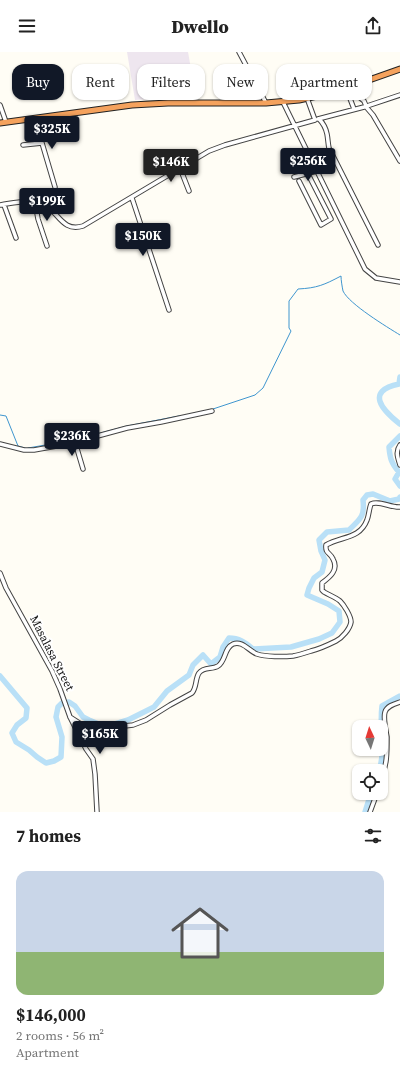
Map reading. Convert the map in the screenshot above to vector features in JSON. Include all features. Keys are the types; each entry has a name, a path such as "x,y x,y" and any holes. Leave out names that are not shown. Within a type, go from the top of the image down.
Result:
{"highway":[{"path":"372,79 400,69"},
{"path":"0,124 114,107 145,104 266,103 295,100"}],"street":[{"path":"239,52 266,103"},
{"path":"16,238 2,205 27,201 35,202 50,208 62,222 67,225 76,228 84,226 215,148 366,106 400,95"},
{"path":"308,100 317,119 324,125 329,148 378,244"},
{"path":"352,100 354,109"},
{"path":"363,100 400,160"},
{"path":"283,102 365,269 376,278 400,282"},
{"path":"0,105 6,122"},
{"path":"33,119 55,187"},
{"path":"24,145 42,143"},
{"path":"180,168 189,191"},
{"path":"294,177 317,171"},
{"path":"299,181 321,225 331,219 309,176"},
{"path":"132,198 169,310"},
{"path":"322,202 330,198"},
{"path":"35,202 38,219 47,246"},
{"path":"0,444 26,450 75,442 127,428 171,422 212,411"},
{"path":"75,442 84,469"},
{"path":"400,445 397,450 397,455 400,465"},
{"path":"70,717 84,726 100,728 134,725 146,720 192,693 198,674 202,670 218,666 222,662 232,644 243,644 253,652 260,655 294,656 337,641 347,631 351,622 348,612 340,602 322,590 322,583 334,572 333,559 327,551 326,545 358,533 362,529 367,519 371,504 376,503 396,508 400,507"},
{"name":"Masalasa Street","path":"0,573 6,588 52,671 70,717 94,761 97,812"},
{"path":"386,764 387,738 385,715 389,707 400,702"},
{"path":"370,812 374,800"}],"shaded area":[{"path":"127,52 188,52 190,64 137,64 137,100 135,100"}],"waterway":[{"path":"213,409 255,395 263,388 291,331 289,328 289,301 298,289 320,286 341,276 343,291 347,296 369,315 400,335"},
{"path":"400,377 399,384 382,391 380,396 380,401 387,413 400,424"},
{"path":"0,415 6,416 18,446 25,448"},
{"path":"28,448 74,440 127,426 179,416"},
{"path":"400,436 389,447 391,460 399,472 395,479 400,486"},
{"path":"0,676 27,708 26,718 17,725 12,733 16,742 46,763 54,761 61,757 62,737 56,717 58,707 62,703 69,702 75,706 83,717 101,725 115,724 128,720 154,707 167,691 189,675 193,665 203,655 211,664 220,657 223,647 229,638 242,641 253,649 291,647 319,639 332,633 340,622 339,611 328,604 307,595 314,578 322,572 325,560 321,551 319,540 327,532 349,530 361,517 363,500 367,495 373,494 390,501 399,499 400,497"},
{"path":"381,764 382,706 400,696"},
{"path":"365,812 369,800"}]}
